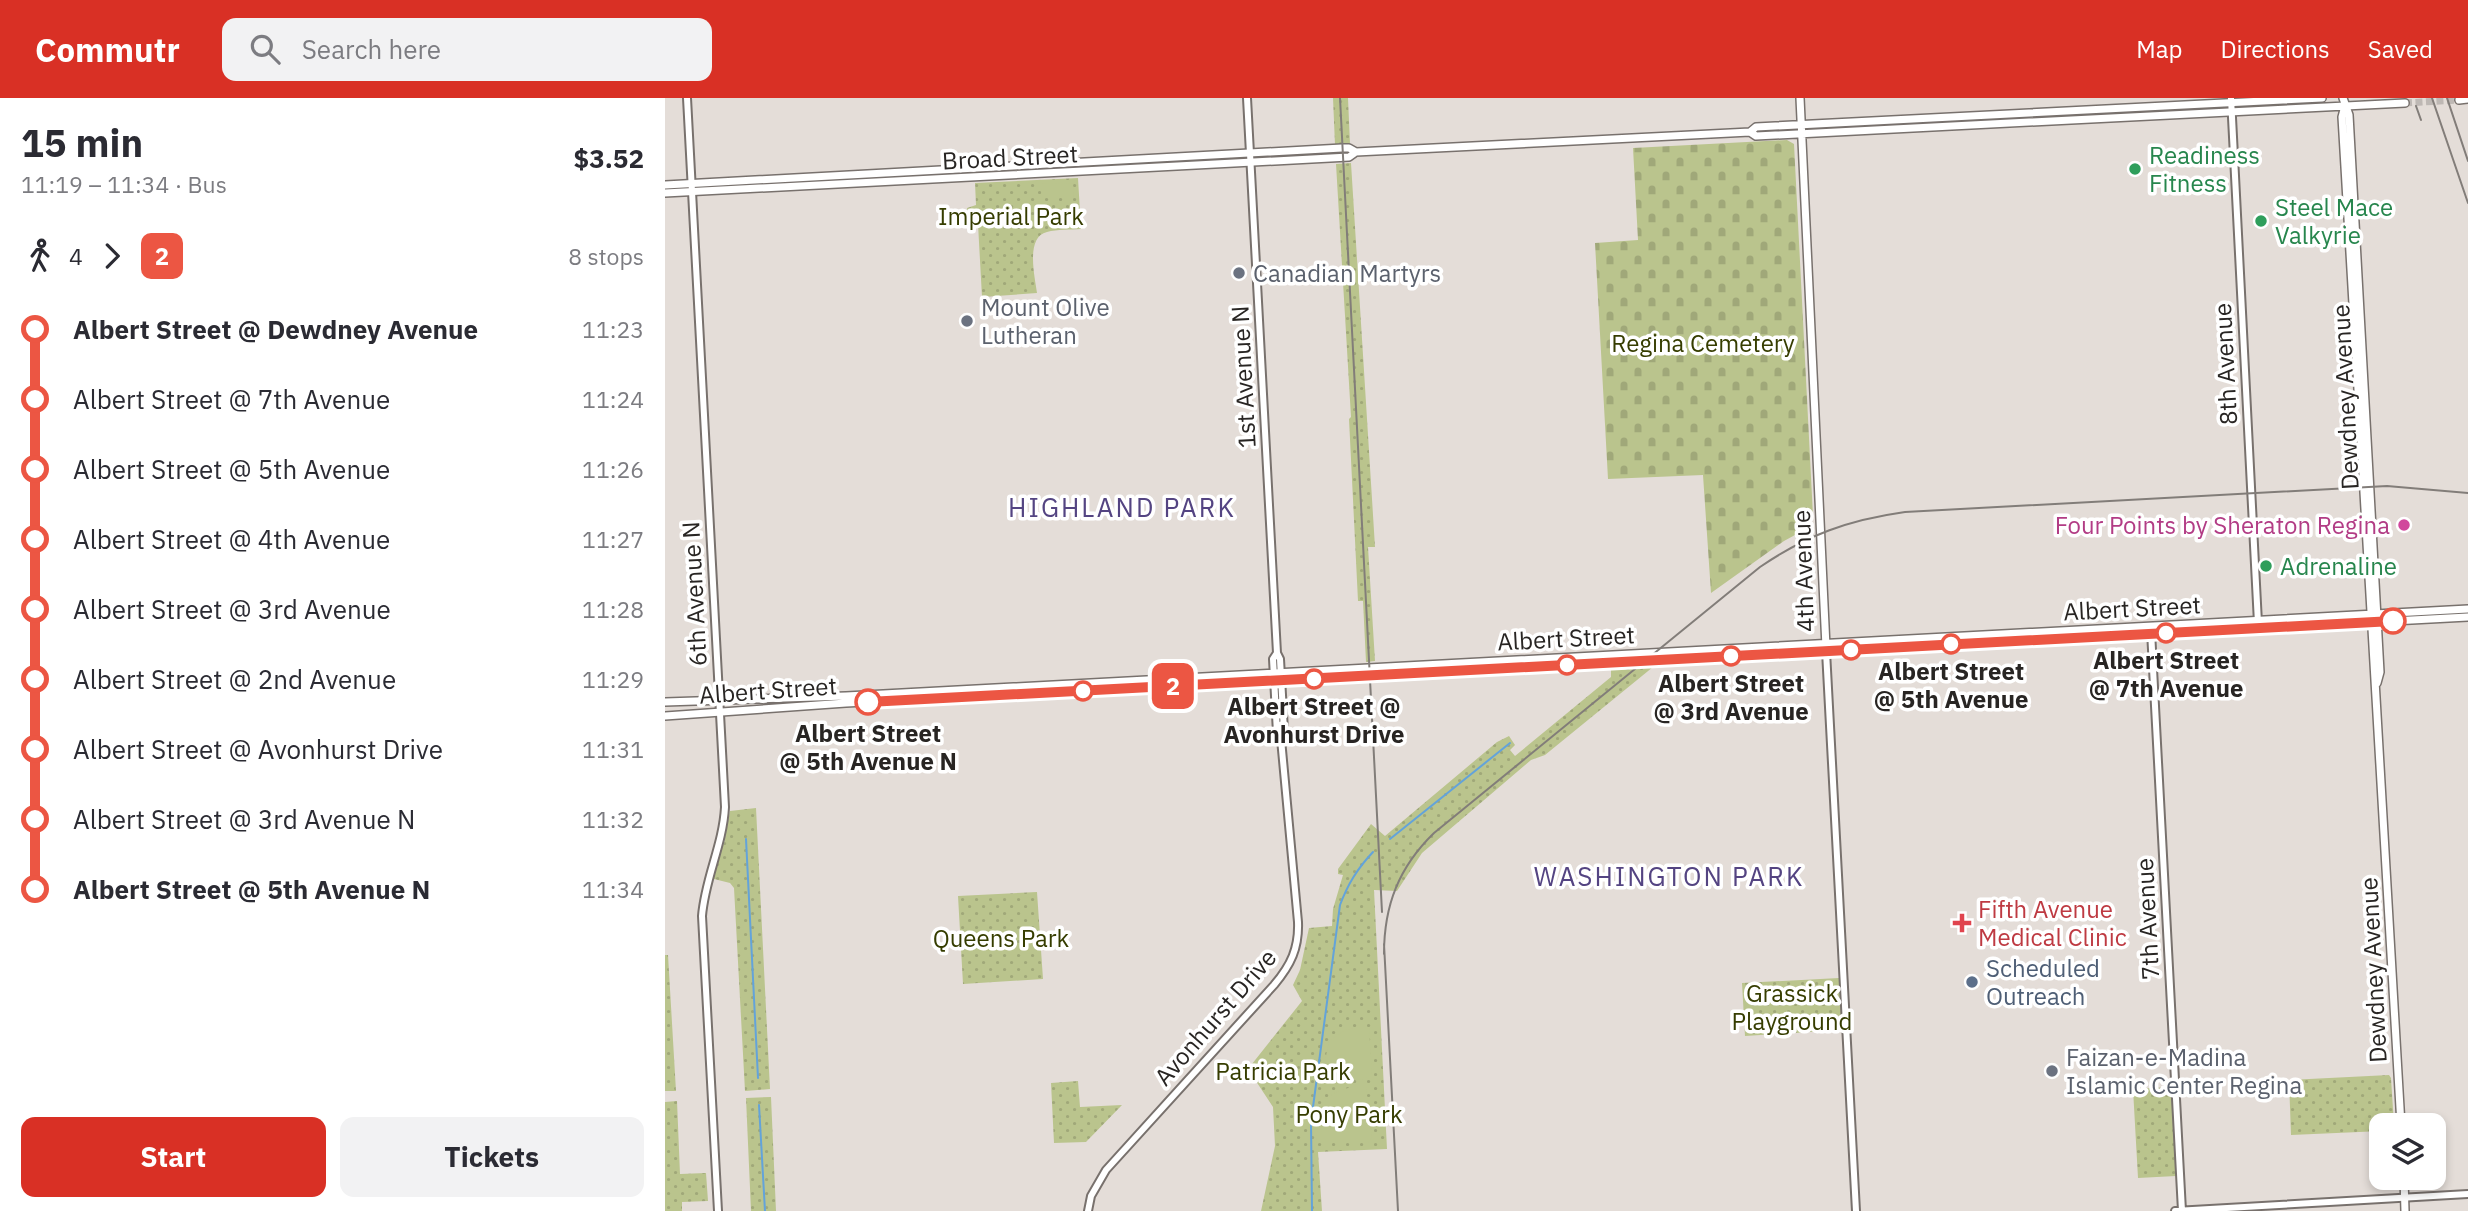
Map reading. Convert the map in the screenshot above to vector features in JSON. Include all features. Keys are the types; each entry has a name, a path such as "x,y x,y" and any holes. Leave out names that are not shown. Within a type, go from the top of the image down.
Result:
{"main road":[{"name":"4th Avenue","path":"1800,98 1826,647"},
{"name":"Broad Street","path":"1750,132 1756,127 1801,124 2231,100 2322,98"},
{"name":"Broad Street","path":"665,193 692,188 1251,159 1349,157 1356,152 1750,132 1756,136 2232,111 2344,102 2405,103"},
{"name":"Dewdney Avenue","path":"2344,102 2342,117 2401,1113"},
{"name":"Broad Street","path":"665,185 692,188"},
{"name":"Albert Street","path":"2373,619 2468,609"},
{"name":"Albert Street","path":"665,716 1277,677 2258,624 2468,617"},
{"name":"Albert Street","path":"665,702 1277,677"},
{"path":"2405,1190 2405,1211"}],"street":[{"name":"6th Avenue N","path":"687,98 725,824 704,892 702,916 718,1211"},
{"name":"1st Avenue N","path":"1247,98 1276,653 1280,659 1277,677"},
{"name":"8th Avenue","path":"2231,100 2258,624"},
{"name":"7th Avenue","path":"2151,630 2182,1211"},
{"name":"4th Avenue","path":"1826,647 1856,1211"},
{"name":"Avonhurst Drive","path":"1088,1211 1091,1196 1106,1170 1274,985 1287,970 1295,954 1299,937 1281,739 1277,733 1277,677"},
{"path":"2175,1211 2468,1194"}],"green space":[{"path":"1333,98 1348,98 1350,144 1335,145"},
{"name":"Regina Cemetery","path":"1787,140 1794,144 1813,516 1806,529 1784,541 1711,593 1703,475 1608,479 1595,243 1638,240 1633,148"},
{"path":"1351,163 1375,547 1368,547 1375,661 1366,662 1363,601 1358,601 1351,417 1336,164"},
{"name":"Imperial Park","path":"1078,178 1081,229 1040,235 1033,258 1037,293 982,297 978,224 968,219 967,208 976,205 975,183"},
{"path":"1073,183 1074,198 1041,198 1042,184"},
{"path":"1653,667 1545,755 1531,760 1422,853 1397,891 1374,890 1387,1149 1318,1152 1322,1211 1261,1211 1275,1146 1273,1107 1248,1069 1302,1001 1293,985 1300,970 1309,928 1332,926 1333,909 1343,875 1338,874 1338,869 1371,824 1385,836 1497,742 1509,736 1515,745 1510,750 1515,756 1611,677 1611,669"},
{"path":"756,808 770,1089 745,1091 734,888 730,883 710,878 724,843 730,811"},
{"name":"Queens Park","path":"1037,892 1043,979 963,984 958,896"},
{"path":"665,955 668,955 676,1091 665,1091"},
{"name":"Grassick Playground","path":"1839,978 1842,1030 1745,1036 1742,983"},
{"path":"1369,1028 1372,1074 1364,1080 1325,1077 1324,1066 1329,1041 1345,1030"},
{"path":"2389,1075 2393,1113 2369,1113 2369,1132 2291,1135 2289,1080"},
{"path":"1078,1081 1080,1107 1122,1105 1086,1142 1054,1143 1051,1083"},
{"name":"Pony Park","path":"1352,1087 1366,1087 1372,1137 1368,1143 1317,1143 1322,1106 1333,1094"},
{"path":"2171,1087 2176,1176 2138,1178 2133,1089"},
{"path":"771,1097 776,1211 751,1211 746,1098"},
{"path":"677,1101 680,1174 706,1173 708,1201 682,1202 682,1211 665,1211 665,1102"}],"waterway":[{"path":"1390,839 1510,743"},
{"path":"746,839 758,1078"},
{"path":"1312,1211 1311,1122 1340,905 1353,877 1373,852"},
{"path":"759,1105 765,1211"}],"tunnel":[{"path":"2405,103 2459,100"}],"railway":[{"path":"1340,98 1382,912"},
{"path":"2432,98 2468,203"},
{"path":"2447,98 2468,161"},
{"path":"2416,106 2421,120"},
{"path":"1384,954 1387,919 1396,888 1411,859 1434,833 1760,567 1794,546 1829,530 1865,519 1905,512 2387,486 2468,493"},
{"path":"1384,944 1398,1211"}],"bus line":[{"name":"2","path":"868,702 2393,621"}],"place":[{"name":"Readiness Fitness","path":"2135,169"},
{"name":"Steel Mace Valkyrie","path":"2261,221"},
{"name":"Canadian Martyrs","path":"1239,273"},
{"name":"Mount Olive Lutheran","path":"967,321"},
{"name":"Four Points by Sheraton Regina","path":"2404,525"},
{"name":"Adrenaline","path":"2266,566"},
{"name":"Albert Street @ 7th Avenue","path":"2166,633"},
{"name":"Albert Street @ 5th Avenue","path":"1951,644"},
{"name":"Albert Street @ 3rd Avenue","path":"1731,656"},
{"name":"Albert Street @ Avonhurst Drive","path":"1314,679"},
{"name":"Albert Street @ 5th Avenue N","path":"868,702"},
{"name":"Fifth Avenue Medical Clinic","path":"1962,923"},
{"name":"Scheduled Outreach","path":"1972,982"},
{"name":"Faizan-e-Madina Islamic Center Regina","path":"2052,1071"}],"district":[{"name":"HIGHLAND PARK","path":"1122,507"},
{"name":"WASHINGTON PARK","path":"1669,876"}],"park label":[{"name":"Patricia Park","path":"1283,1071"}]}
